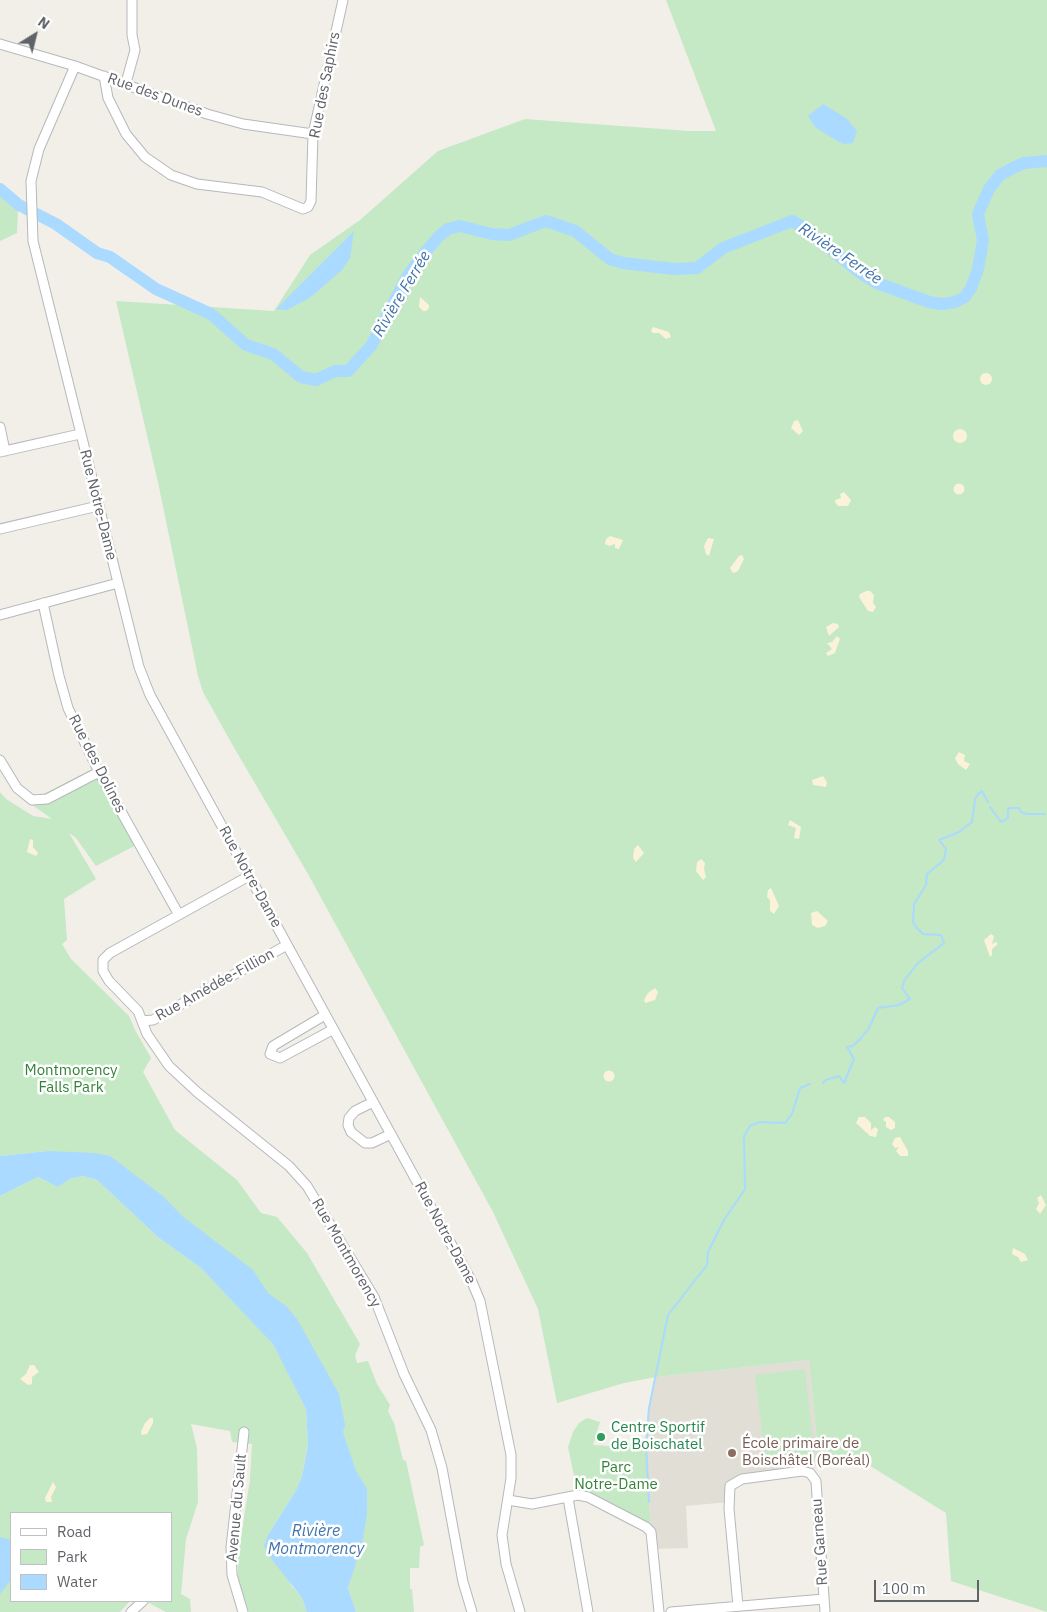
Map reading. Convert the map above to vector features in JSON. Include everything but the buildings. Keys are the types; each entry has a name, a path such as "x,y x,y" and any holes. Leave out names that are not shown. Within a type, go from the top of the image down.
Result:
{"street":[{"path":"126,83 135,50 132,35 132,0"},
{"name":"Rue des Saphirs","path":"104,76 108,98 126,134 145,157 171,175 197,184 262,192 303,209 308,207 311,201 313,134 342,0"},
{"name":"Rue des Dunes","path":"0,44 126,83 208,114 243,124 313,134"},
{"name":"Rue Notre-Dame","path":"75,66 39,149 31,180 30,201 33,241 139,666 150,695 288,945 332,1030 472,1282 480,1301 511,1455 512,1478 502,1535 504,1554 520,1612"},
{"path":"0,426 3,452 80,434"},
{"path":"0,529 98,506"},
{"path":"0,615 118,584"},
{"name":"Rue des Dolines","path":"43,603 68,708 99,772 179,914"},
{"path":"0,760 17,788 32,800 47,798 99,772"},
{"path":"179,914 249,876"},
{"name":"Rue Montmorency","path":"179,914 110,953 103,960 102,965 109,981 128,999 142,1021 150,1039 169,1066 197,1092 289,1166 306,1186 374,1297 404,1374 431,1430 442,1468 463,1582 472,1612"},
{"name":"Rue Amédée-Fillion","path":"142,1021 153,1020 288,945"},
{"path":"325,1015 274,1046 270,1054 280,1058 332,1030"},
{"path":"373,1102 355,1111 349,1118 348,1125 351,1132 365,1143 372,1143 391,1134"},
{"name":"Avenue du Sault","path":"243,1612 232,1576 231,1547 244,1432"},
{"name":"Rue Garneau","path":"738,1606 729,1509 730,1486 742,1479 802,1471 810,1473 816,1481 825,1612"},
{"path":"508,1500 532,1504 578,1495 588,1497 646,1527 650,1532 659,1612"},
{"path":"568,1498 588,1612"},
{"path":"671,1612 824,1599"},
{"path":"132,1612 141,1602"}],"shaded area":[{"name":"École primaire de Boischâtel (Boréal)","path":"809,1360 819,1462 810,1473 737,1481 729,1502 686,1506 688,1548 652,1549 646,1444 649,1408 656,1377"}],"green space":[{"path":"666,0 1047,0 1047,1612 951,1581 946,1513 856,1457 819,1462 809,1360 656,1377 624,1383 557,1403 538,1309 493,1212 308,874 203,692 198,676 159,487 116,301 274,311 310,255 360,220 438,151 525,119 689,131 716,131"},
{"path":"0,196 18,210 17,233 0,241"},
{"name":"Montmorency Falls Park","path":"100,765 142,842 96,866 76,838 69,833 96,879 64,899 67,940 62,944 71,959 129,1016 151,1058 143,1072 175,1130 237,1180 261,1213 277,1217 307,1253 360,1344 355,1355 357,1363 368,1361 377,1384 390,1405 388,1411 394,1423 403,1460 406,1461 424,1545 420,1547 419,1568 410,1568 410,1589 412,1589 414,1612 356,1612 348,1588 356,1558 348,1447 344,1435 188,1230 48,1151 0,1156 0,792 6,799 33,816 52,819 28,802"},
{"path":"83,1176 97,1180 158,1237 201,1268 273,1344 306,1409 308,1445 302,1477 295,1492 268,1535 291,1585 302,1598 307,1612 249,1612 238,1585 238,1555 250,1480 252,1444 232,1442 230,1431 191,1424 197,1448 198,1502 186,1539 181,1594 190,1599 191,1612 166,1612 147,1602 172,1602 172,1512 10,1512 10,1602 129,1602 120,1612 0,1612 0,1196 38,1177 58,1187 70,1179"},
{"path":"805,1369 815,1459 766,1464 755,1375"},
{"name":"Parc Notre-Dame","path":"587,1418 600,1422 593,1445 609,1446 610,1442 646,1444 651,1532 644,1521 578,1495 568,1447 573,1432 579,1423"}],"sand":[{"path":"420,297 429,305 426,311 419,307"},
{"path":"653,327 669,332 671,337 666,339 659,333 653,333 651,331"},
{"path":"984,373 988,373 992,379 988,385 984,385 980,381 980,377"},
{"path":"798,420 803,431 799,435 791,428 794,421"},
{"path":"960,429 965,431 967,436 965,441 960,443 955,441 953,436 955,431"},
{"path":"957,484 961,484 964,489 963,493 957,494 954,491 954,487"},
{"path":"844,492 851,500 848,506 838,506 835,500 841,498 840,494"},
{"path":"610,536 623,540 619,549 615,548 615,544 609,546 605,544 606,539"},
{"path":"708,538 714,539 709,556 706,554 704,546"},
{"path":"742,555 744,559 738,571 733,573 730,568 739,556"},
{"path":"870,591 874,595 873,603 876,607 873,612 868,611 859,597 860,594"},
{"path":"833,623 838,624 839,627 829,636 826,627"},
{"path":"837,636 840,639 835,653 828,656 826,653 832,649 827,643 832,642"},
{"path":"959,752 965,755 964,761 970,764 966,770 958,764 955,758"},
{"path":"823,776 827,782 826,787 813,785 812,780"},
{"path":"790,820 801,827 799,839 794,838 796,828 788,825"},
{"path":"30,839 33,840 33,847 38,853 36,856 27,852"},
{"path":"638,845 644,853 636,862 633,858 634,849"},
{"path":"701,859 705,863 706,877 703,880 696,871 697,862"},
{"path":"771,888 779,906 774,914 770,911 770,900 767,897 768,890"},
{"path":"817,911 828,921 825,926 818,928 812,925 811,913"},
{"path":"991,934 994,936 992,944 996,942 998,944 992,949 990,957 984,940"},
{"path":"655,988 658,992 655,1000 645,1003 644,1000 648,993"},
{"path":"609,1070 615,1076 609,1082 603,1076"},
{"path":"859,1117 865,1117 871,1123 871,1130 875,1127 878,1129 876,1137 870,1136 856,1123"},
{"path":"885,1117 889,1117 895,1122 895,1128 891,1130 886,1127 886,1122 883,1120"},
{"path":"900,1137 908,1151 908,1156 900,1156 896,1151 899,1147 895,1148 892,1144 895,1138"},
{"path":"1041,1195 1046,1205 1040,1214 1036,1209 1039,1203 1037,1198"},
{"path":"1013,1248 1025,1254 1028,1260 1021,1262 1018,1257 1012,1254"},
{"path":"30,1365 34,1365 39,1372 32,1377 32,1384 28,1385 20,1379 26,1374"},
{"path":"150,1418 153,1418 153,1423 147,1434 142,1435 141,1432 145,1423"},
{"path":"53,1482 56,1487 51,1497 52,1502 46,1502 45,1498"}],"water":[{"path":"823,104 846,118 857,131 853,143 845,144 837,141 815,127 808,116"},
{"path":"354,231 350,258 342,270 311,297 287,310 276,309"},
{"name":"Rivière Montmorency","path":"48,1151 94,1153 110,1156 164,1197 182,1216 253,1270 268,1293 287,1307 297,1319 339,1394 345,1425 343,1432 356,1471 367,1489 367,1514 362,1544 348,1588 356,1612 307,1612 302,1598 270,1557 264,1546 268,1535 295,1492 302,1477 308,1445 306,1409 273,1344 201,1268 158,1237 97,1180 83,1176 70,1179 58,1187 38,1177 0,1196 0,1156"},
{"path":"0,1537 10,1540 10,1581 0,1594"}],"waterway":[{"name":"Rivière Ferrée","path":"0,189 19,205 56,224 97,253 110,257 156,289 211,314 246,345 273,354 301,377 316,380 335,371 348,371 371,346 407,277 423,255 439,236 448,229 459,226 492,234 509,235 546,221 575,231 610,259 623,263 674,269 697,268 723,248 792,221 862,274 877,283 929,302 942,304 955,302 965,297 971,288 978,269 983,240 978,214 989,189 1000,175 1013,168 1024,163 1047,161"},
{"path":"823,1083 826,1080 839,1076 844,1083 854,1059 847,1047 853,1046 869,1028 878,1008 899,1005 910,999 902,988 904,981 918,963 944,943 941,935 923,934 917,928 913,922 914,904 926,885 927,874 944,860 946,849 939,840 959,832 972,822 975,799 979,793 982,791 988,802"},
{"path":"990,807 1001,822 1008,818 1008,809 1010,808 1019,808 1021,812 1027,814 1045,814"},
{"path":"649,1502 646,1444 649,1408 668,1315 707,1265 708,1252 724,1220 745,1189 744,1136 750,1126 760,1122 785,1123 792,1114 800,1088 810,1084"}],"place":[{"name":"Centre Sportif de Boischatel","path":"601,1437"},
{"name":"École primaire de Boischâtel (Boréal)","path":"732,1453"}]}
